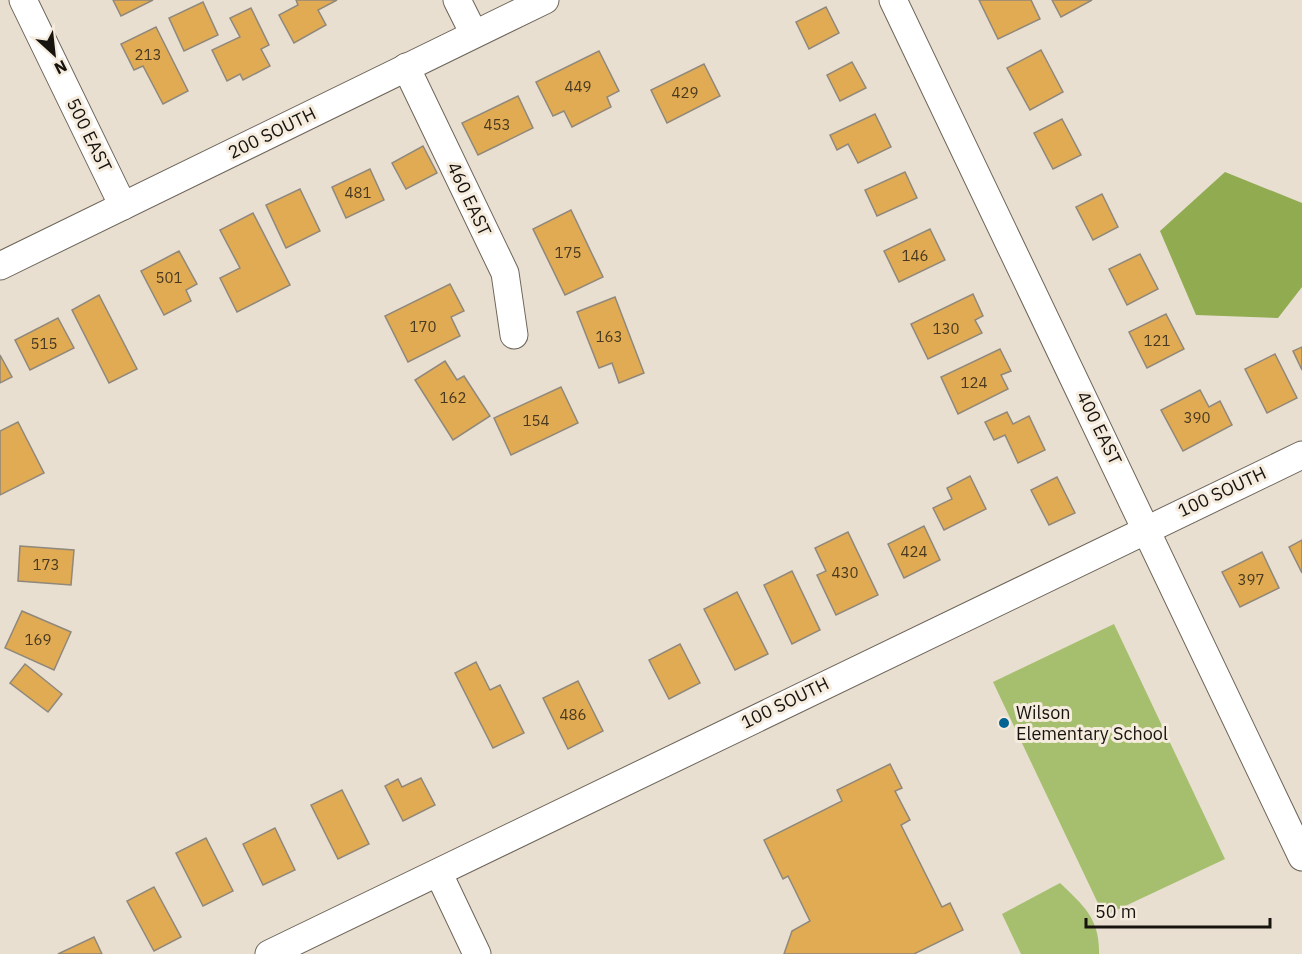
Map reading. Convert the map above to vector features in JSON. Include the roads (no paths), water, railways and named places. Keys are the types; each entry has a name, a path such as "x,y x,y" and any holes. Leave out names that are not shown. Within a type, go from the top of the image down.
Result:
{"street":[{"name":"500 EAST","path":"23,0 123,206"},
{"path":"457,0 474,34"},
{"name":"200 SOUTH","path":"0,266 545,0"},
{"name":"400 EAST","path":"893,0 1147,527 1302,857"},
{"name":"460 EAST","path":"406,68 505,273 514,335"},
{"name":"100 SOUTH","path":"268,954 1302,454"},
{"path":"439,873 477,954"}],"place":[{"name":"Wilson Elementary School","path":"1004,723"}]}
